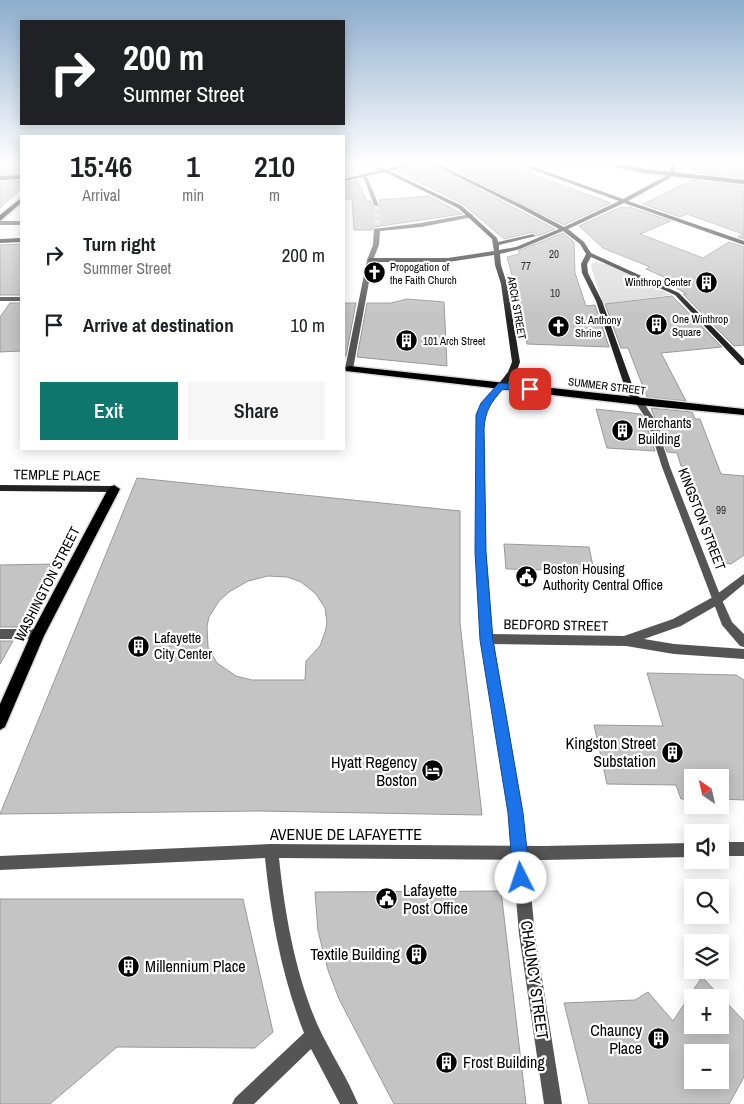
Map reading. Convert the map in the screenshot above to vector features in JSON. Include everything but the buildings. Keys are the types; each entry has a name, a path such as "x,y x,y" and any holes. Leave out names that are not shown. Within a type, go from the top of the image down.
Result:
{"main road":[{"path":"471,216 490,233 496,244 563,228"},
{"path":"538,216 563,228 589,250 584,264 585,273 599,302 630,391 640,402"},
{"path":"370,260 442,260 496,253 525,245 591,216"},
{"path":"666,216 744,242"},
{"path":"0,241 20,240"},
{"name":"ARCH STREET","path":"496,244 498,265 504,284 516,362 512,373 501,386"},
{"path":"589,254 677,294 744,363"},
{"name":"SUMMER STREET","path":"348,369 744,412"},
{"name":"TEMPLE PLACE","path":"0,488 114,490"},
{"name":"WASHINGTON STREET","path":"0,722 38,634 114,490"}],"street":[{"path":"348,369 370,260 376,245 377,230 410,227 471,216"},
{"path":"0,221 20,223"},
{"path":"0,298 20,299"},
{"name":"CHAUNCY STREET","path":"501,386 484,405 480,419 480,552 487,640 516,813 527,934 553,1104"},
{"name":"KINGSTON STREET","path":"640,402 651,420 666,467 717,600 728,624 744,642"},
{"name":"BEDFORD STREET","path":"626,641 678,624 717,600 744,578"},
{"path":"0,634 38,634"},
{"name":"BEDFORD STREET","path":"487,640 626,641 674,649 744,654"},
{"path":"729,850 744,849"},
{"name":"AVENUE DE LAFAYETTE","path":"0,863 271,851 543,852 684,850"},
{"path":"271,851 282,932 297,987 314,1035 349,1104"},
{"path":"241,1104 314,1035"}],"shaded area":[{"path":"592,263 611,265 671,295 603,304 591,267"}],"tunnel":[{"path":"377,216 377,229"}],"place":[{"name":"Propogation of the Faith Church","path":"374,273"},
{"name":"Winthrop Center","path":"707,282"},
{"name":"One Winthrop Square","path":"656,325"},
{"name":"St. Anthony Shrine","path":"559,326"},
{"name":"101 Arch Street","path":"407,341"},
{"name":"Merchants Building","path":"622,431"},
{"name":"Boston Housing Authority Central Office","path":"527,577"},
{"name":"Lafayette City Center","path":"138,646"},
{"name":"Kingston Street Substation","path":"672,752"},
{"name":"Hyatt Regency Boston","path":"433,771"},
{"name":"Lafayette Post Office","path":"387,899"},
{"name":"Textile Building","path":"416,954"},
{"name":"Millennium Place","path":"129,966"},
{"name":"Chauncy Place","path":"658,1039"},
{"name":"Frost Building","path":"447,1062"}],"route":[{"path":"521,878 516,813 487,640 480,552 479,429 480,415 484,405 501,386 530,389"}]}
